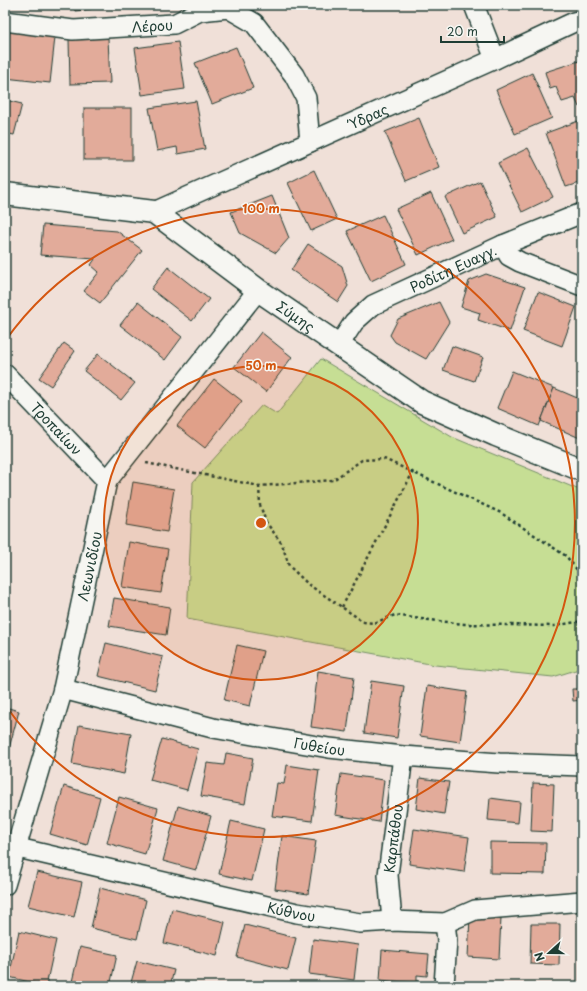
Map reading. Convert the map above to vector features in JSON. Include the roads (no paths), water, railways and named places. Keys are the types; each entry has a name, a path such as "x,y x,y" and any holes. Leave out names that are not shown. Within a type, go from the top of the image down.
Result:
{"street":[{"path":"474,5 495,60"},
{"name":"Λέρου","path":"5,21 73,30 174,24 200,11 228,8 254,23 294,75 306,98 310,142"},
{"name":"Ύδρας","path":"154,212 495,60 574,22 582,20"},
{"name":"Σύμης","path":"5,194 154,212 258,290 422,402 496,435 582,470"},
{"name":"Ροδίτη Ευαγγ.","path":"339,345 354,322 373,305 503,245 582,213"},
{"path":"503,245 509,256 520,262 582,286"},
{"name":"Λεωνιδίου","path":"5,885 11,847 63,689 107,481 258,290"},
{"name":"Τροπαίων","path":"5,378 107,481"},
{"name":"Γυθείου","path":"63,689 213,728 329,748 403,756 499,763 582,766"},
{"name":"Καρπάθου","path":"392,921 388,875 403,756"},
{"name":"Κύθνου","path":"11,847 297,913 360,923 392,921 445,924 475,910 582,901"},
{"path":"444,986 447,940 445,924"}]}
